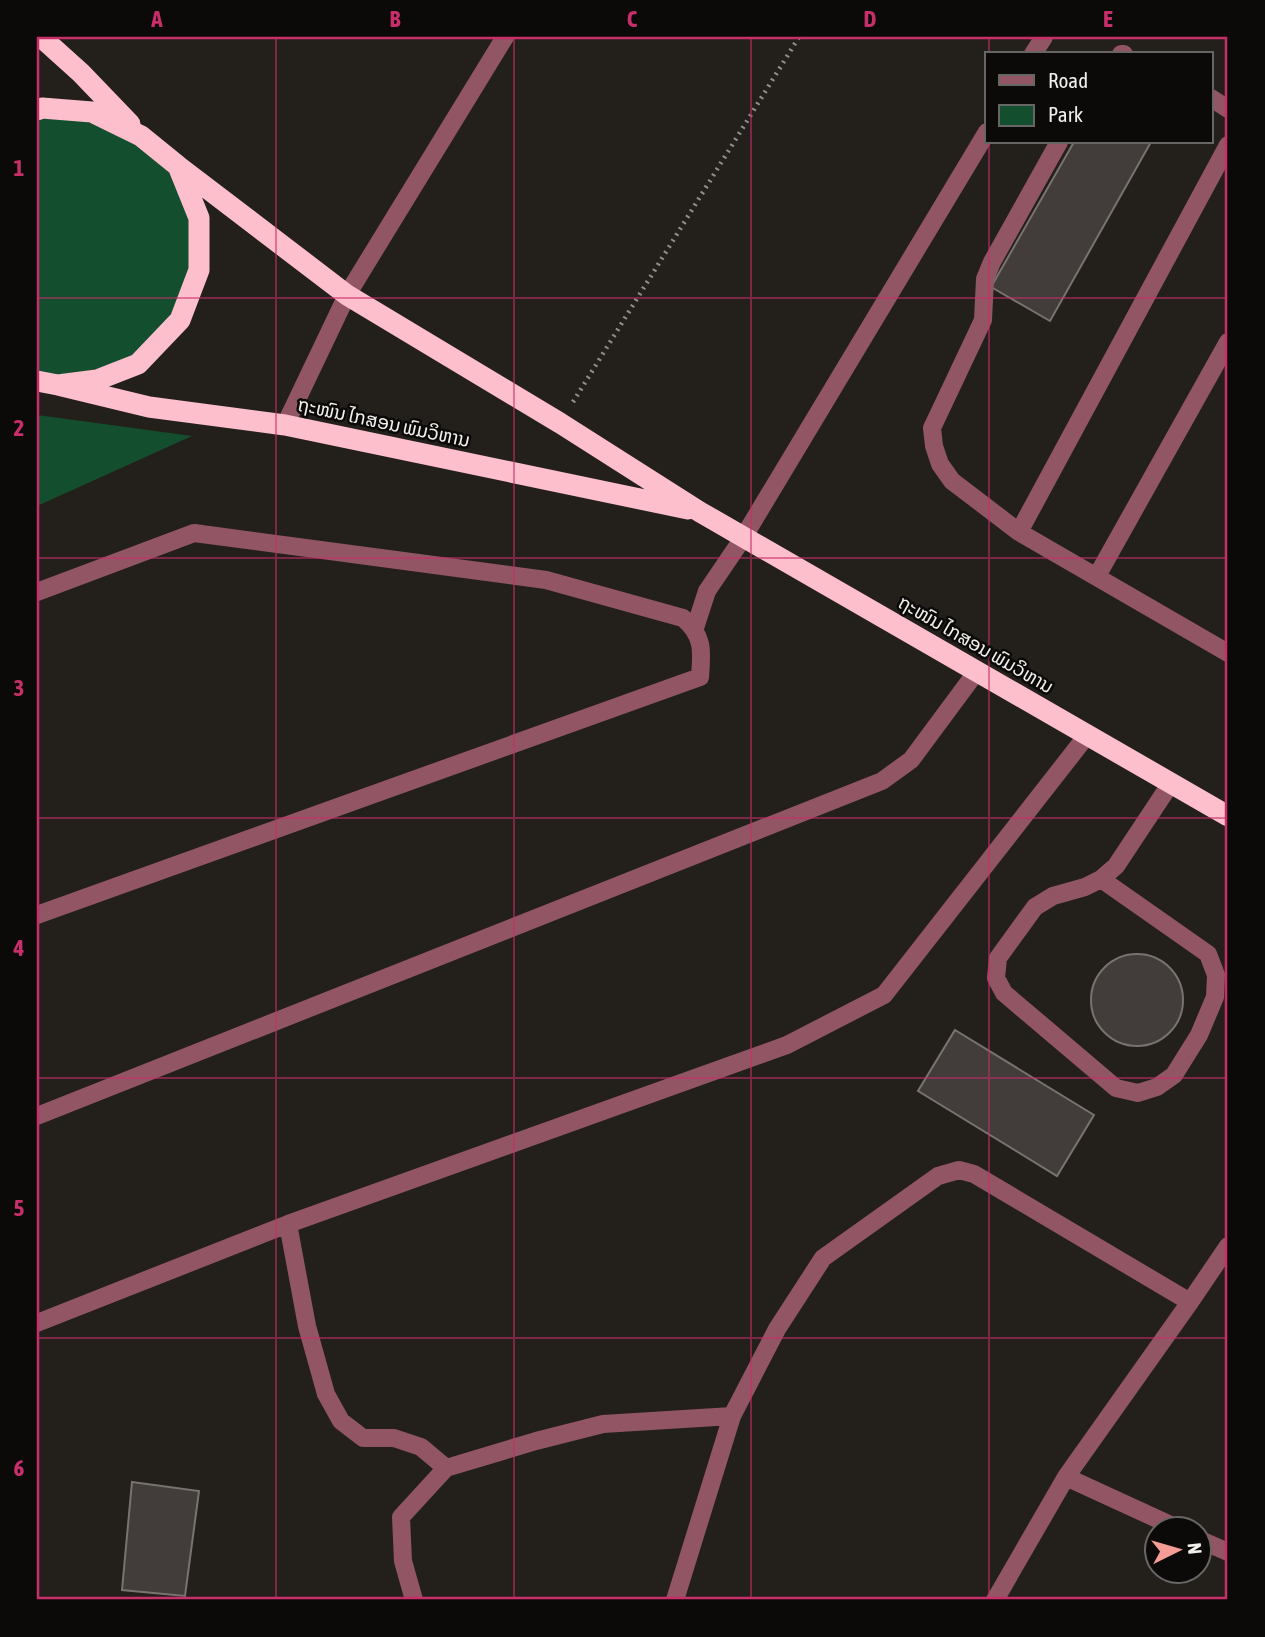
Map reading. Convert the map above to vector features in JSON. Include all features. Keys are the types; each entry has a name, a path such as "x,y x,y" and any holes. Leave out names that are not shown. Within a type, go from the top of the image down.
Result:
{"highway":[{"path":"41,37 141,136"},
{"path":"37,110 43,108 92,112 141,136"},
{"name":"ຖະໜົນ ໄກສອນ ພົມວິຫານ","path":"141,136 347,295 560,422 743,538 1228,816"},
{"path":"58,385 97,380 138,364 180,320 199,270 199,218 178,166"},
{"name":"ຖະໜົນ ໄກສອນ ພົມວິຫານ","path":"37,381 149,407 285,425 700,512"}],"street":[{"path":"285,425 347,295 505,37"},
{"path":"1034,52 1044,37"},
{"path":"1212,99 1228,109"},
{"path":"695,628 707,591 743,538 985,135"},
{"path":"1058,144 985,279 983,320 932,428 940,464 953,481 1019,532 1228,653"},
{"path":"1019,532 1228,145"},
{"path":"1097,576 1228,342"},
{"path":"37,592 194,533 546,580 683,618 695,628 702,652 700,677 37,915"},
{"path":"37,1116 882,782 911,760 977,671"},
{"path":"37,1323 288,1224 787,1045 884,995 1088,734"},
{"path":"1101,879 1208,954 1216,975 1215,997 1199,1035 1174,1075 1157,1087 1138,1093 1116,1088 1004,993 996,978 998,958 1035,907 1053,896 1085,887 1101,879 1116,866 1171,783"},
{"path":"675,1600 732,1416 777,1329 823,1258 938,1176 959,1170 974,1174 1190,1302"},
{"path":"288,1224 307,1326 326,1394 341,1421 363,1438 394,1438 422,1447 446,1468"},
{"path":"995,1600 1066,1477 1228,1246"},
{"path":"414,1600 403,1561 401,1517 446,1468 603,1424 732,1416"},
{"path":"1066,1477 1147,1514"},
{"path":"1212,1545 1228,1552"}],"path":[{"path":"560,422 799,37"}],"green space":[{"path":"43,118 86,121 132,142 171,172 189,221 192,266 173,315 130,360 69,376 37,371 37,120"},
{"path":"37,415 192,436 37,506"}],"building":[{"path":"1073,144 1150,144 1050,321 991,287"},
{"path":"1137,954 1155,957 1170,967 1180,982 1183,1000 1180,1018 1170,1033 1155,1043 1137,1046 1119,1043 1104,1033 1094,1018 1091,1000 1094,982 1104,967 1119,957"},
{"path":"955,1030 1094,1115 1057,1176 918,1091"},
{"path":"132,1482 199,1491 185,1596 122,1590"}]}
